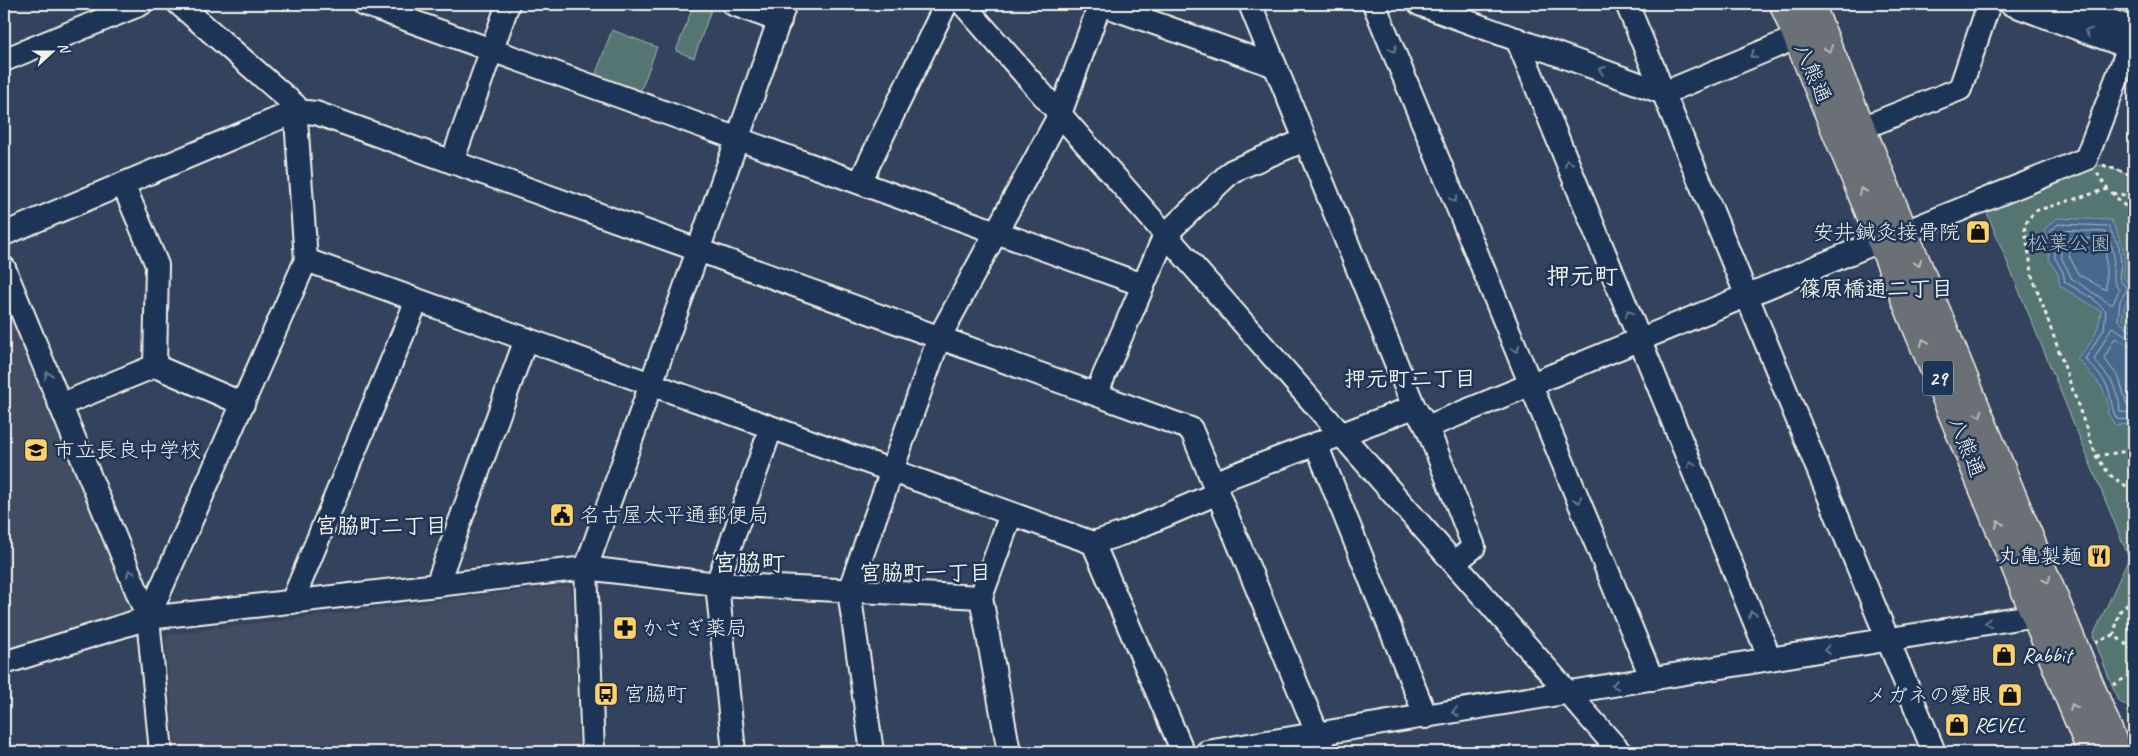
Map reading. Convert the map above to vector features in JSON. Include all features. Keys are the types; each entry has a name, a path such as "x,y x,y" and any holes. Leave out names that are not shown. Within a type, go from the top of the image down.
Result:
{"main road":[{"name":"八熊通","path":"1784,4 1894,236 2117,752"},
{"name":"八熊通","path":"1810,4 1862,128 1894,236 2036,615 2092,752"}],"street":[{"path":"4,60 141,4"},
{"path":"148,618 306,260 295,105 179,4"},
{"path":"364,4 1143,285"},
{"path":"452,162 508,4"},
{"path":"593,752 586,568 782,12 733,4"},
{"path":"860,182 946,4"},
{"path":"963,4 1620,752"},
{"path":"872,752 849,591 939,338 1060,114 1101,4 1275,66"},
{"path":"1250,4 1414,407 1427,427 1474,547 1454,563"},
{"path":"1374,4 1652,679"},
{"path":"1419,4 1664,93 1798,37"},
{"path":"1627,4 1934,752"},
{"path":"1862,128 1960,89 1989,4"},
{"path":"2011,4 2132,42"},
{"path":"2064,4 2132,42"},
{"path":"1517,39 1770,659"},
{"path":"1427,427 2086,159 2132,42"},
{"path":"4,234 296,111 316,113 1191,429 1321,743"},
{"path":"1096,394 1165,235 1232,171 1305,140"},
{"path":"123,184 157,265 155,366"},
{"path":"306,260 1093,543 1124,533 1215,488 1316,444 1414,407"},
{"path":"4,268 148,618 162,752"},
{"path":"292,602 418,300"},
{"path":"437,585 526,339"},
{"path":"60,405 155,366 242,404"},
{"path":"734,752 717,584 771,428"},
{"path":"1316,444 1426,716"},
{"path":"1009,752 981,597 1011,514"},
{"path":"1093,543 1183,752"},
{"path":"4,662 148,618 586,568 717,584 981,597"},
{"path":"1207,752 1321,743 1426,716 2036,615"}],"path":[{"path":"2086,159 2134,176"},
{"path":"2086,159 2108,189 2134,215"},
{"path":"2108,189 2035,211 2024,225 2032,278 2096,456 2110,475 2128,488 2134,496"},
{"path":"2112,193 2134,197"},
{"path":"2096,456 2134,450"},
{"path":"2114,635 2119,612 2134,599"},
{"path":"2090,644 2114,635"},
{"path":"2114,635 2132,649 2134,648"},
{"path":"2106,687 2134,674"}],"shaded area":[{"name":"市立長良中学校","path":"4,293 134,606 126,616 4,653"},
{"path":"568,585 571,588 579,752 176,752 165,639 171,634"}],"green space":[{"path":"694,4 712,7 694,58 676,51"},
{"path":"612,30 657,47 640,93 595,76"},
{"name":"松葉公園","path":"2102,165 2134,177 2134,710 2118,701 2093,636 2129,558 1985,208 2084,167"}],"water":[{"path":"2056,218 2111,220 2121,241 2124,254 2123,277 2134,289 2125,303 2122,319 2134,328 2134,424 2115,425 2108,414 2108,402 2102,387 2077,358 2094,337 2101,311 2060,286 2058,274 2049,259 2050,245 2044,230"}],"place":[{"name":"安井鍼灸接骨院","path":"1978,232"},
{"name":"市立長良中学校","path":"36,450"},
{"name":"名古屋太平通郵便局","path":"562,515"},
{"name":"丸亀製麺","path":"2099,556"},
{"name":"かさぎ薬局","path":"625,628"},
{"name":"Rabbit","path":"2004,655"},
{"name":"宮脇町","path":"606,694"},
{"name":"メガネの愛眼","path":"2010,695"},
{"name":"REVEL","path":"1957,725"}],"district":[{"name":"押元町","path":"1582,276"},
{"name":"篠原橋通二丁目","path":"1876,289"},
{"name":"押元町二丁目","path":"1410,379"},
{"name":"宮脇町二丁目","path":"381,526"},
{"name":"宮脇町","path":"749,563"},
{"name":"宮脇町一丁目","path":"925,573"}]}
